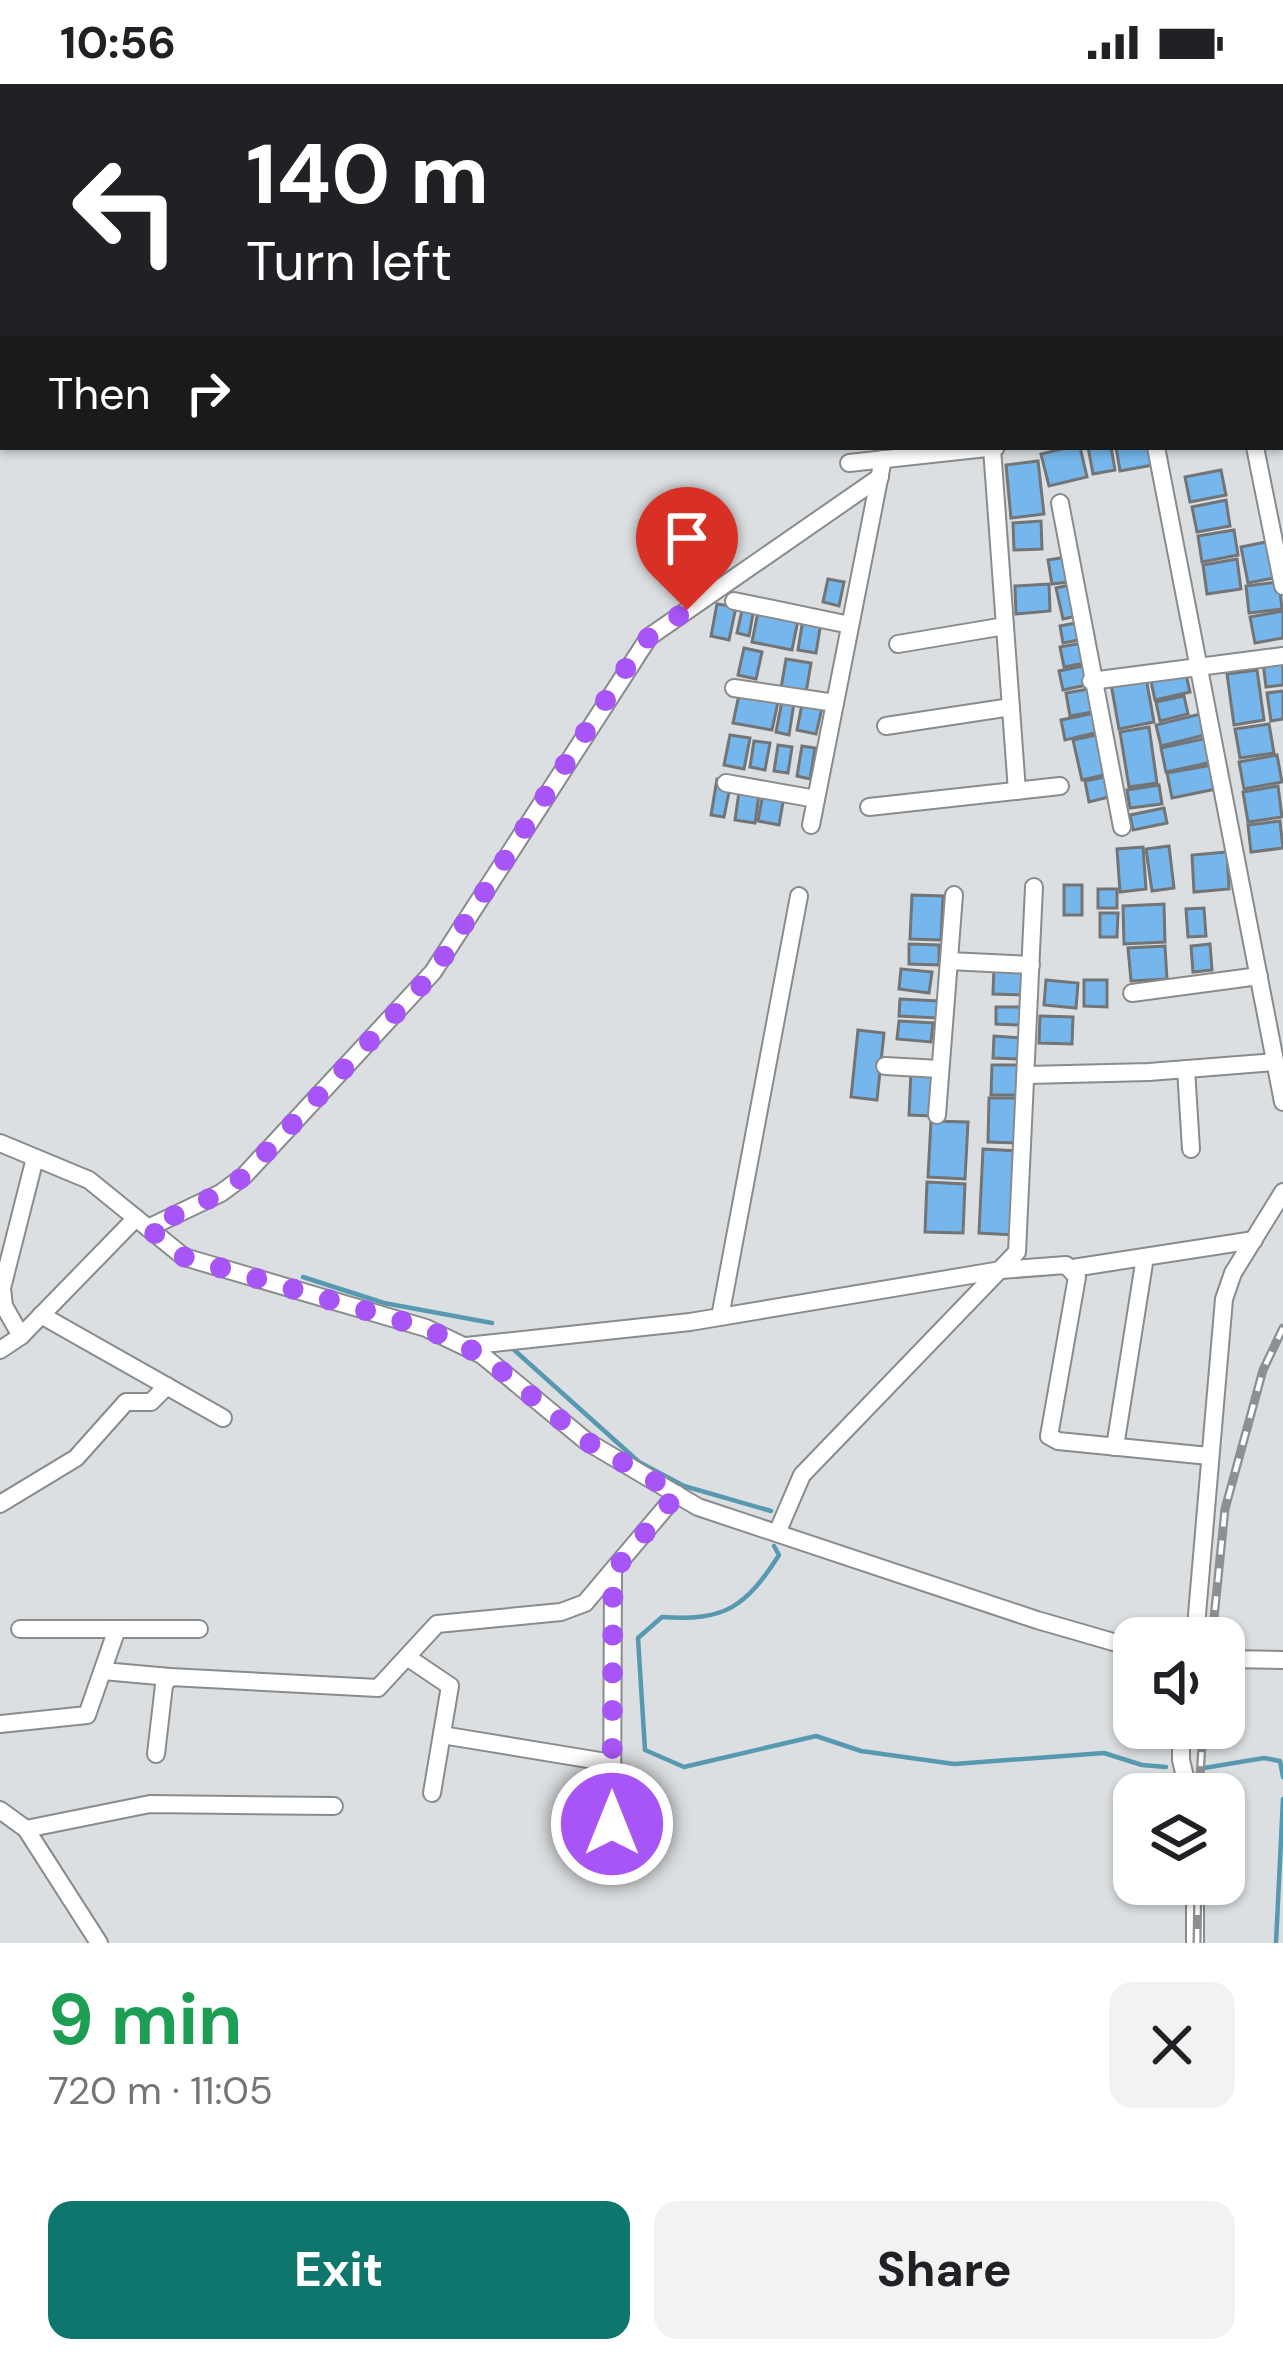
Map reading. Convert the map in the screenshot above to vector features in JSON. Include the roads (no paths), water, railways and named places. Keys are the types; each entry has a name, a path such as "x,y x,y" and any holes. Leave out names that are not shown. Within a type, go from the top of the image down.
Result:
{"street":[{"path":"849,463 881,468 978,450"},
{"path":"994,450 1017,791"},
{"path":"1157,450 1283,1102"},
{"path":"1256,450 1283,586"},
{"path":"811,825 881,468"},
{"path":"0,1350 142,1223 221,1193 244,1176 434,972 649,637 881,468"},
{"path":"1060,503 1122,826"},
{"path":"734,601 850,625"},
{"path":"898,644 1005,626"},
{"path":"1091,681 1283,656"},
{"path":"734,688 835,703"},
{"path":"886,726 1011,707"},
{"path":"725,783 816,799"},
{"path":"869,807 1060,786"},
{"path":"777,1533 802,1475 1001,1270 1019,1244 1034,887"},
{"path":"937,1115 954,895"},
{"path":"720,1316 799,896"},
{"path":"949,961 1031,965"},
{"path":"1132,993 1259,976"},
{"path":"1264,1004 1283,1000"},
{"path":"1027,1075 1275,1062"},
{"path":"885,1066 940,1069"},
{"path":"1186,1070 1191,1149"},
{"path":"0,1143 89,1180 184,1257 425,1328 482,1355 586,1441 698,1507 1113,1642"},
{"path":"21,1336 4,1306 2,1288 35,1158"},
{"path":"1196,1617 1224,1299 1233,1273 1283,1192"},
{"path":"464,1346 720,1316 1001,1270 1073,1268 1254,1240"},
{"path":"1115,1447 1145,1257"},
{"path":"1073,1268 1077,1277 1048,1431 1058,1441 1208,1456"},
{"path":"41,1316 224,1418"},
{"path":"0,1504 76,1458 126,1402 151,1402 167,1386"},
{"path":"104,1671 368,1689 386,1684 436,1624 585,1603 677,1494"},
{"path":"612,1824 613,1572"},
{"path":"20,1629 199,1629"},
{"path":"0,1724 84,1717 90,1712 117,1629"},
{"path":"407,1657 450,1686 432,1793"},
{"path":"1245,1659 1283,1660"},
{"path":"156,1754 164,1685 170,1677"},
{"path":"442,1735 612,1763"},
{"path":"26,1829 150,1804 334,1806"},
{"path":"0,1810 26,1829 99,1943"},
{"path":"1195,1905 1195,1943"}],"waterway":[{"path":"303,1277 384,1303 492,1323"},
{"path":"512,1348 639,1462 684,1486 771,1511"},
{"path":"774,1546 779,1555 744,1599 718,1613 662,1617 638,1638 645,1750 684,1767 816,1736 861,1751 954,1764 1104,1753 1166,1767"},
{"path":"1204,1768 1264,1758 1280,1761 1283,1777"},
{"path":"1276,1943 1283,1799"}],"railway":[{"path":"1214,1617 1225,1509 1263,1370 1283,1328"},
{"path":"1200,1773 1202,1749"},
{"path":"1197,1943 1198,1905"}]}
